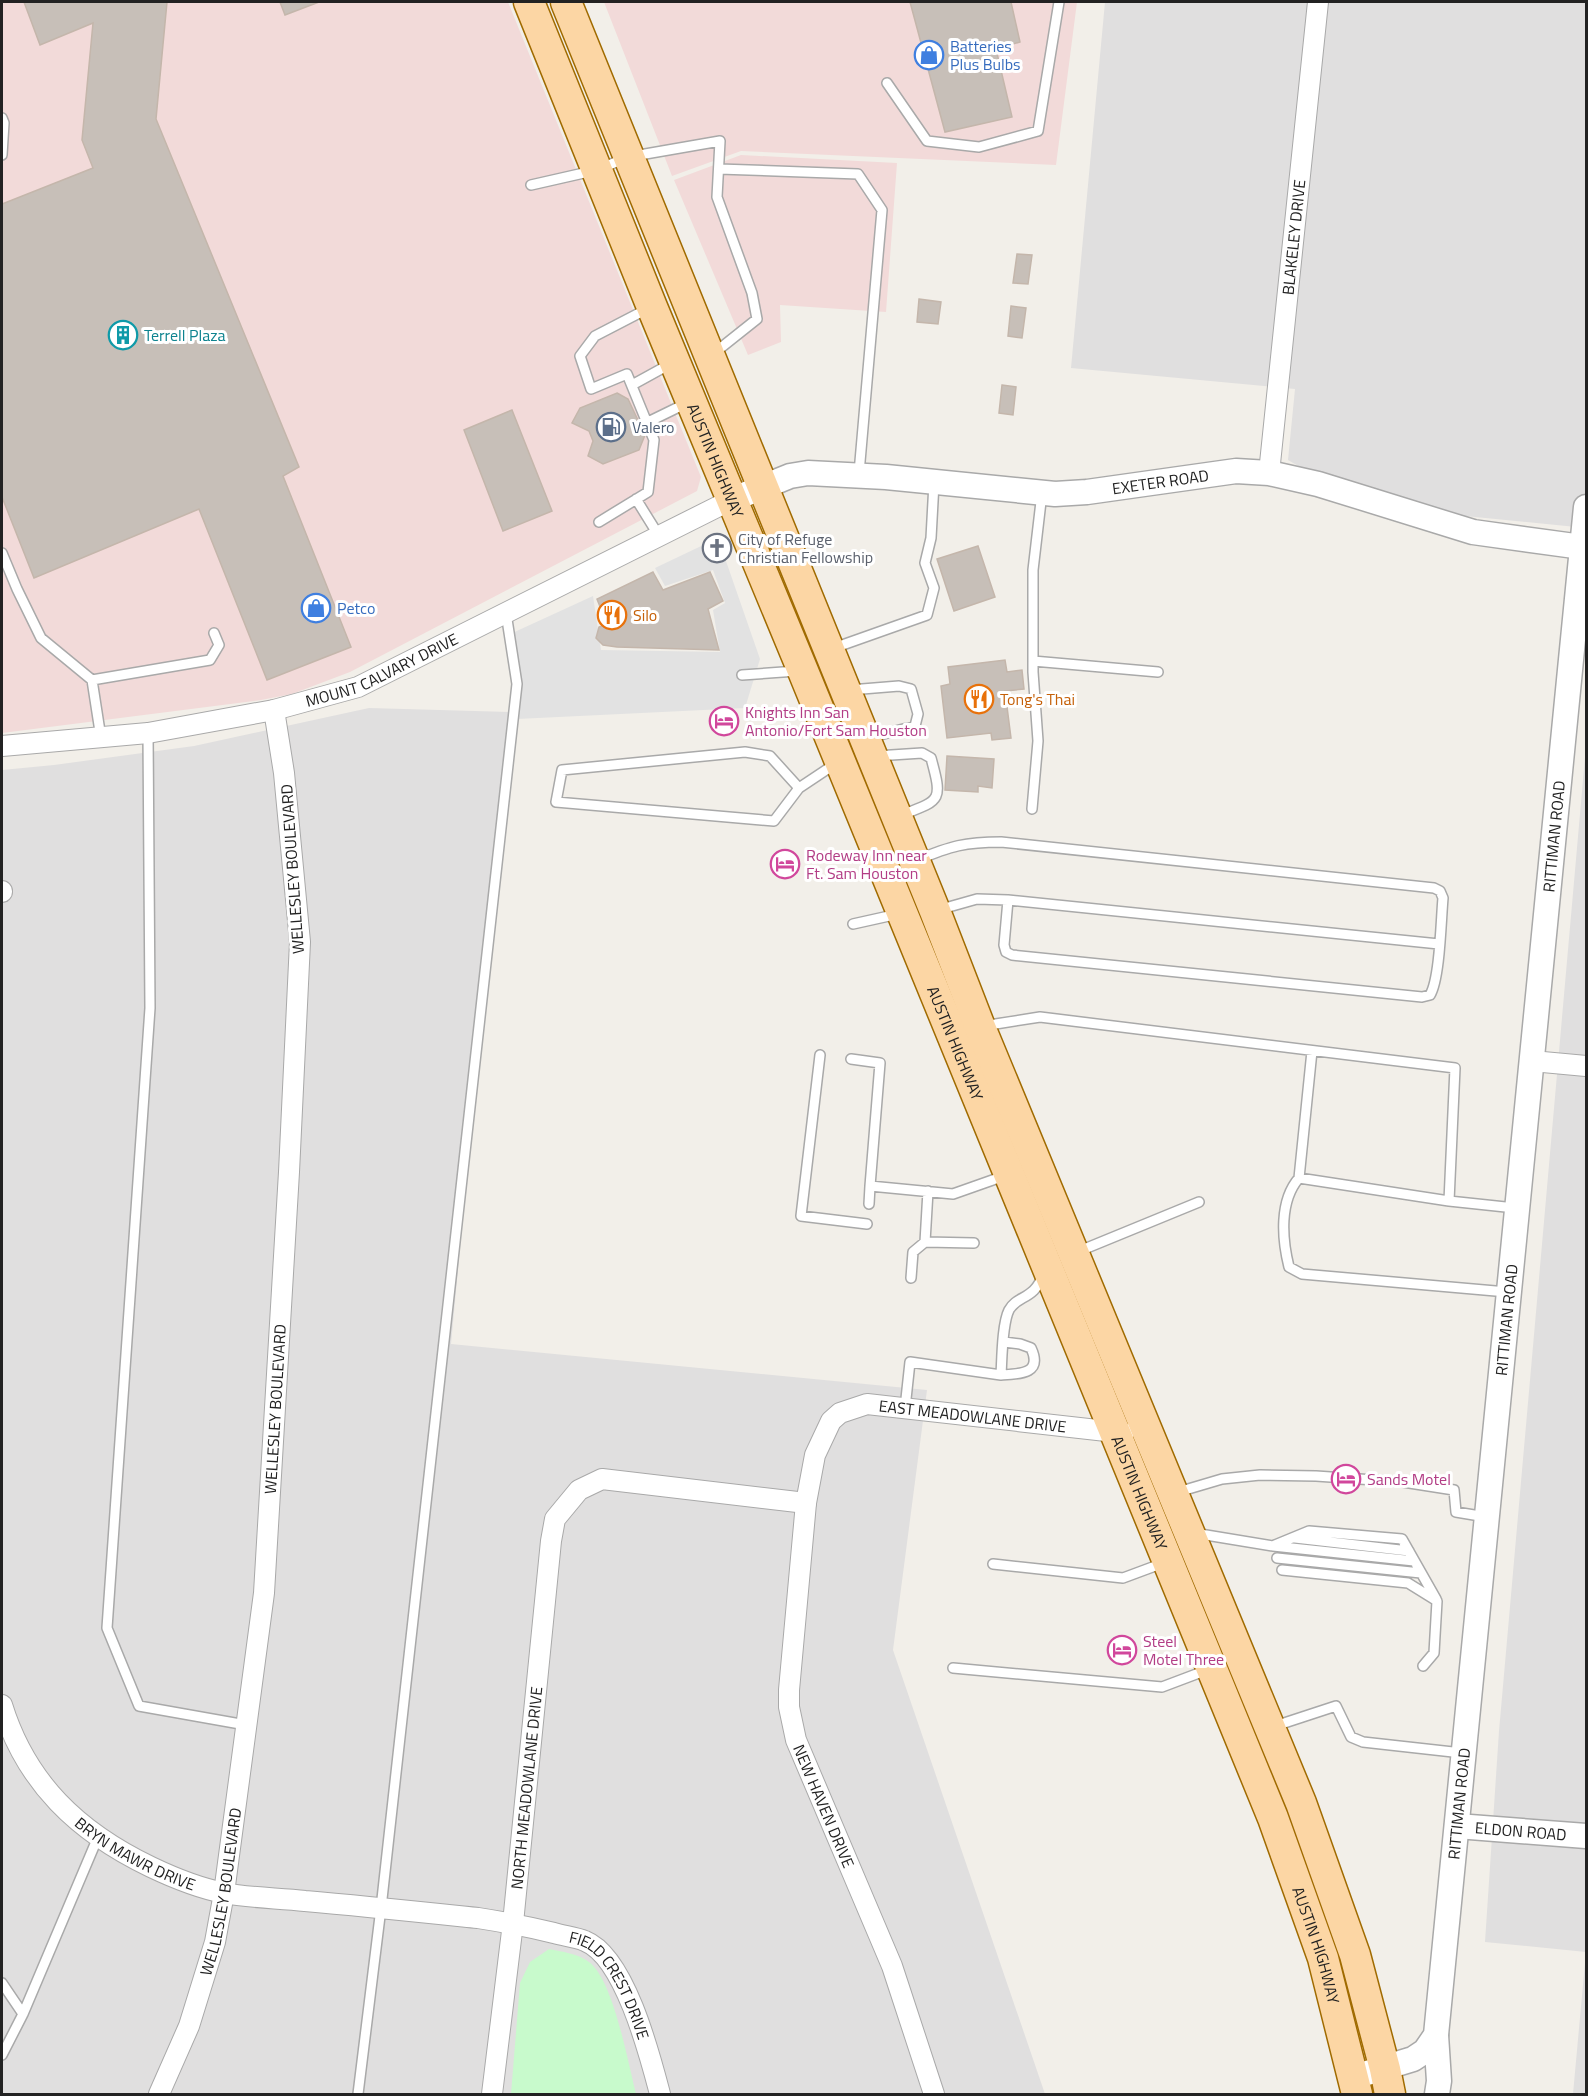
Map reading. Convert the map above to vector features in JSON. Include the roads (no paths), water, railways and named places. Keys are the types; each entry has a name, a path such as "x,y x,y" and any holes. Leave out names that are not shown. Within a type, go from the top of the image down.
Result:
{"main road":[{"name":"AUSTIN HIGHWAY","path":"529,2 731,500 1273,1818 1323,1958 1356,2086"},
{"name":"AUSTIN HIGHWAY","path":"566,2 936,911 980,1027 1301,1803 1355,1955 1388,2082"}],"street":[{"name":"BLAKELEY DRIVE","path":"1269,473 1318,2"},
{"name":"EXETER ROAD","path":"731,500 762,485 789,476 808,473 1041,493 1087,492 1236,471 1269,473 1318,484 1473,532 1585,547"},
{"name":"MOUNT CALVARY DRIVE","path":"2,746 148,733 274,710 357,687 731,500"},
{"name":"RITTIMAN ROAD","path":"1437,2094 1439,2081 1437,2035 1509,1292 1585,547 1587,507"},
{"name":"WELLESLEY BOULEVARD","path":"159,2094 189,2026 214,1942 224,1893 264,1593 300,942 284,773 274,710"},
{"path":"1532,1061 1587,1066"},
{"name":"EAST MEADOWLANE DRIVE","path":"806,1503 815,1455 831,1421 840,1413 867,1404 1149,1436"},
{"name":"NORTH MEADOWLANE DRIVE","path":"492,2094 513,1923 555,1519 579,1490 602,1479 806,1503"},
{"name":"NEW HAVEN DRIVE","path":"806,1503 789,1690 789,1707 796,1740 892,1965 934,2094"},
{"name":"BRYN MAWR DRIVE","path":"2,1705 12,1733 33,1772 68,1814 98,1838 164,1874 224,1893 513,1923"},
{"name":"ELDON ROAD","path":"1457,1826 1587,1836"},
{"name":"FIELD CREST DRIVE","path":"513,1923 587,1941 608,1959 623,1983 634,2011 660,2094"},
{"path":"1356,2086 1388,2082 1425,2051 1437,2035"}],"lane":[{"path":"887,83 927,141 980,147 1038,132 1059,2"},
{"path":"2,118 2,155"},
{"path":"531,185 597,170 628,157 720,141 717,197 752,293 758,319 710,357"},
{"path":"719,169 858,174 882,210 859,476"},
{"path":"599,522 648,492 654,440 627,374 591,389 580,356 595,336 652,307"},
{"path":"632,385 675,362"},
{"path":"648,422 691,401"},
{"path":"829,650 927,615 934,588 925,563 931,538 934,483"},
{"path":"1032,808 1038,741 1033,662 1033,570 1041,493"},
{"path":"636,499 659,536"},
{"path":"2,553 16,589 41,638 93,680 101,738"},
{"path":"358,2094 381,1908 517,684 506,612"},
{"path":"93,680 210,660 219,645 214,633"},
{"path":"1033,662 1158,672"},
{"path":"742,675 803,671"},
{"path":"846,690 899,686 910,689 918,714 915,726 869,748"},
{"path":"148,733 150,1008 107,1628 139,1706 246,1725"},
{"path":"869,748 922,753 931,758 939,786 934,802 897,816"},
{"path":"799,788 770,756 745,752 562,771 556,802 774,821 799,788 840,761"},
{"path":"915,861 948,847 970,842 1001,842 1434,888 1440,891 1443,898 1434,988 1430,995 1422,997 1012,955 1006,952 1004,945 1008,900"},
{"path":"936,911 977,899 1008,900 1439,944"},
{"path":"853,924 902,913"},
{"path":"980,1027 1040,1017 1455,1068 1449,1201"},
{"path":"1312,1052 1299,1178 1291,1188 1286,1205 1284,1247 1289,1267 1302,1274 1509,1292"},
{"path":"820,1055 801,1216 867,1224"},
{"path":"851,1059 880,1063 869,1204"},
{"path":"870,1186 953,1194 1009,1174"},
{"path":"1299,1178 1449,1201 1518,1208"},
{"path":"925,1242 928,1191"},
{"path":"1075,1253 1199,1202"},
{"path":"911,1278 914,1252 925,1242 974,1243"},
{"path":"1001,1375 1009,1309 1019,1300 1030,1295 1040,1283 1046,1263"},
{"path":"905,1408 910,1362 1001,1375 1021,1374 1029,1371 1034,1364 1035,1356 1031,1348 1004,1342"},
{"path":"1173,1493 1222,1479 1250,1476 1316,1476 1446,1488 1454,1490 1455,1512 1487,1517"},
{"path":"1272,1546 1310,1531 1402,1539 1437,1601 1434,1653 1423,1666"},
{"path":"1189,1533 1272,1546 1414,1561"},
{"path":"1277,1558 1421,1573"},
{"path":"993,1564 1123,1578 1168,1562"},
{"path":"1282,1570 1408,1583 1437,1601"},
{"path":"953,1668 1162,1687 1212,1668"},
{"path":"1270,1727 1336,1706 1351,1737 1363,1742 1464,1753"},
{"path":"2,2055 23,2014 98,1838"},
{"path":"2,1983 23,2014"}],"place":[{"name":"Batteries Plus Bulbs","path":"929,55"},
{"name":"Terrell Plaza","path":"123,335"},
{"name":"Valero","path":"611,427"},
{"name":"City of Refuge Christian Fellowship","path":"717,548"},
{"name":"Petco","path":"316,608"},
{"name":"Silo","path":"612,615"},
{"name":"Tong's Thai","path":"979,699"},
{"name":"Knights Inn San Antonio/Fort Sam Houston","path":"724,721"},
{"name":"Rodeway Inn near Ft. Sam Houston","path":"785,864"},
{"name":"Sands Motel","path":"1346,1479"},
{"name":"Steel Motel Three","path":"1122,1650"}]}
